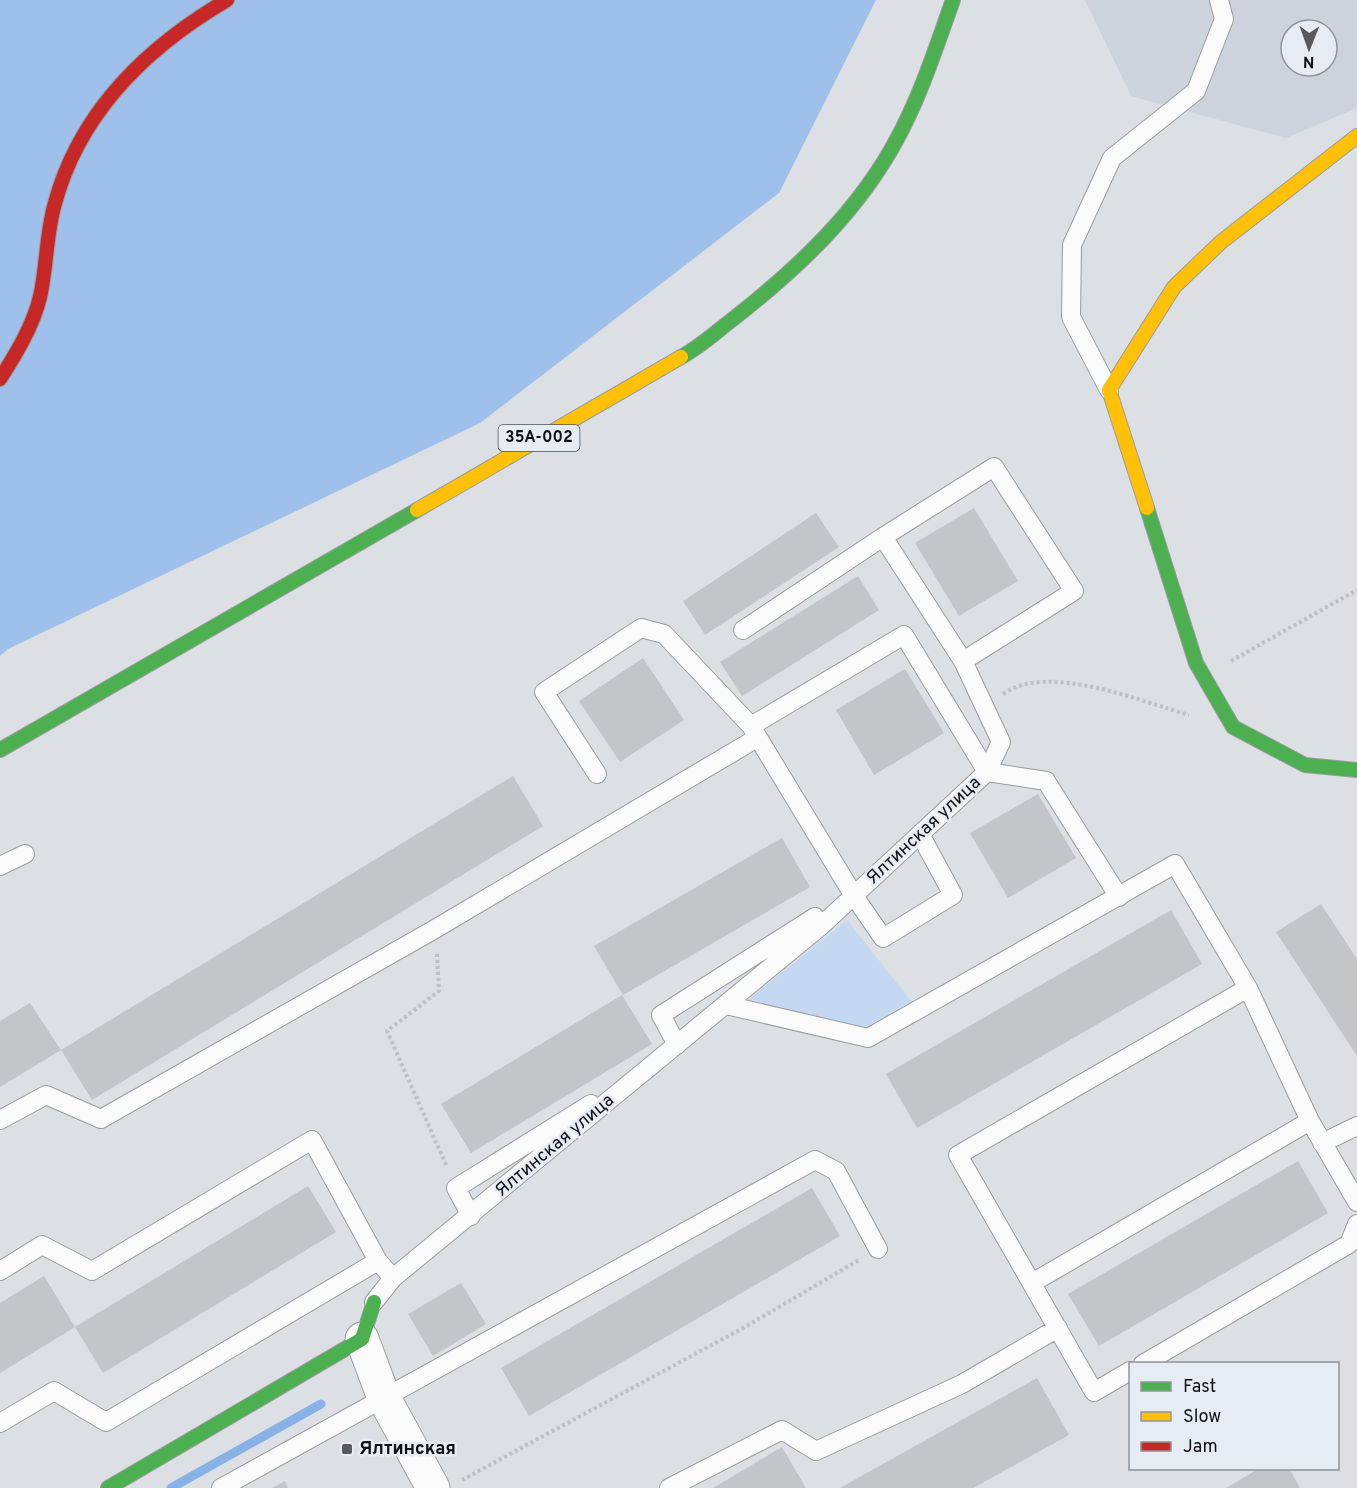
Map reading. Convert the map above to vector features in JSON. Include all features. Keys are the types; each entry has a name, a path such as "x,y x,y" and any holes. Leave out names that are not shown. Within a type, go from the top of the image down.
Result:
{"main road":[{"path":"0,379 40,300 55,202 94,112 135,65 199,15 227,0"},
{"name":"35А-002","path":"0,750 687,354 762,298 814,249 888,157 918,95 953,0"},
{"path":"1357,136 1221,242 1174,287 1109,390 1196,663 1233,727 1305,765 1357,770"},
{"name":"Ялтинская улица","path":"362,1339 374,1302"},
{"path":"108,1488 362,1339"}],"street":[{"path":"362,1339 384,1398 446,1485"}],"lane":[{"path":"1109,390 1071,317 1072,245 1112,158 1196,91 1224,19 1219,0"},
{"path":"743,630 994,467 1074,591 963,661"},
{"path":"883,537 963,661 1001,742 987,772"},
{"path":"597,774 544,692 641,628 664,634 754,732 854,896 883,938 953,895 920,834"},
{"path":"0,1120 46,1095 100,1119 435,930 754,732 904,635 987,772"},
{"path":"987,772 1046,781 1119,897"},
{"name":"Ялтинская улица","path":"374,1302 393,1278 822,925 987,772"},
{"path":"0,866 25,854"},
{"path":"726,1005 868,1038 1175,864 1248,987 1310,1121 1357,1202"},
{"path":"677,1045 661,1015 815,917 822,925"},
{"path":"1129,1372 1094,1392 958,1155 1248,987"},
{"path":"471,1216 456,1188 648,1069"},
{"path":"1032,1283 1310,1121"},
{"path":"1322,1143 1357,1126"},
{"path":"0,1271 42,1245 92,1270 312,1140 378,1261 393,1278"},
{"path":"221,1488 815,1160 836,1170 878,1249"},
{"path":"1146,1362 1349,1244 1357,1224"},
{"path":"0,1423 54,1391 106,1422 378,1261"},
{"path":"669,1488 782,1430 816,1450 962,1384 1058,1328"}],"path":[{"path":"1204,676 1357,590"},
{"path":"984,707 1016,685 1068,682 1233,727"},
{"path":"435,930 439,991 387,1031 456,1188"},
{"path":"446,1485 745,1327 878,1249"}],"shaded area":[{"path":"0,0 876,0 779,193 480,423 8,649 0,656"},
{"path":"1085,0 1357,0 1357,108 1286,138 1131,96"},
{"path":"847,920 911,1001 865,1028 749,999"}],"building":[{"path":"974,508 1018,581 959,616 915,543"},
{"path":"816,513 839,547 705,635 683,601"},
{"path":"858,576 879,610 742,696 720,662"},
{"path":"643,658 684,720 620,762 579,701"},
{"path":"905,669 944,733 874,775 836,710"},
{"path":"513,776 543,826 92,1100 61,1050"},
{"path":"1038,794 1076,858 1008,898 970,833"},
{"path":"782,838 810,887 623,995 594,946"},
{"path":"1321,904 1357,959 1357,1056 1276,932"},
{"path":"1171,910 1202,964 917,1128 886,1074"},
{"path":"622,995 652,1044 471,1153 441,1104"},
{"path":"30,1003 61,1050 0,1087 0,1021"},
{"path":"1298,1161 1328,1213 1099,1346 1068,1294"},
{"path":"308,1186 336,1232 103,1373 75,1327"},
{"path":"812,1188 840,1236 529,1416 501,1368"},
{"path":"44,1276 75,1327 0,1373 0,1303"},
{"path":"461,1283 486,1324 433,1356 408,1314"},
{"path":"1037,1378 1069,1435 973,1488 840,1488"},
{"path":"782,1447 806,1488 713,1488"},
{"path":"1257,1470 1290,1470 1300,1488 1226,1488"},
{"path":"285,1481 288,1488 272,1488"}],"waterway":[{"path":"171,1488 321,1404"}],"traffic: fast":[{"path":"681,357 708,339 780,280 824,238 864,191 906,122 928,71 953,0"},
{"path":"1147,508 1196,663 1233,727 1305,765 1357,770"},
{"path":"0,750 417,510"},
{"path":"108,1488 362,1339 374,1302"}],"traffic: slow":[{"path":"1147,508 1109,390 1174,287 1221,242 1357,136"},
{"path":"417,510 681,357"}],"traffic: jam":[{"path":"0,379 23,340 37,308 55,203 66,170 81,139 99,111 144,61 198,18 227,0"}],"place":[{"name":"Ялтинская","path":"347,1449"}]}
